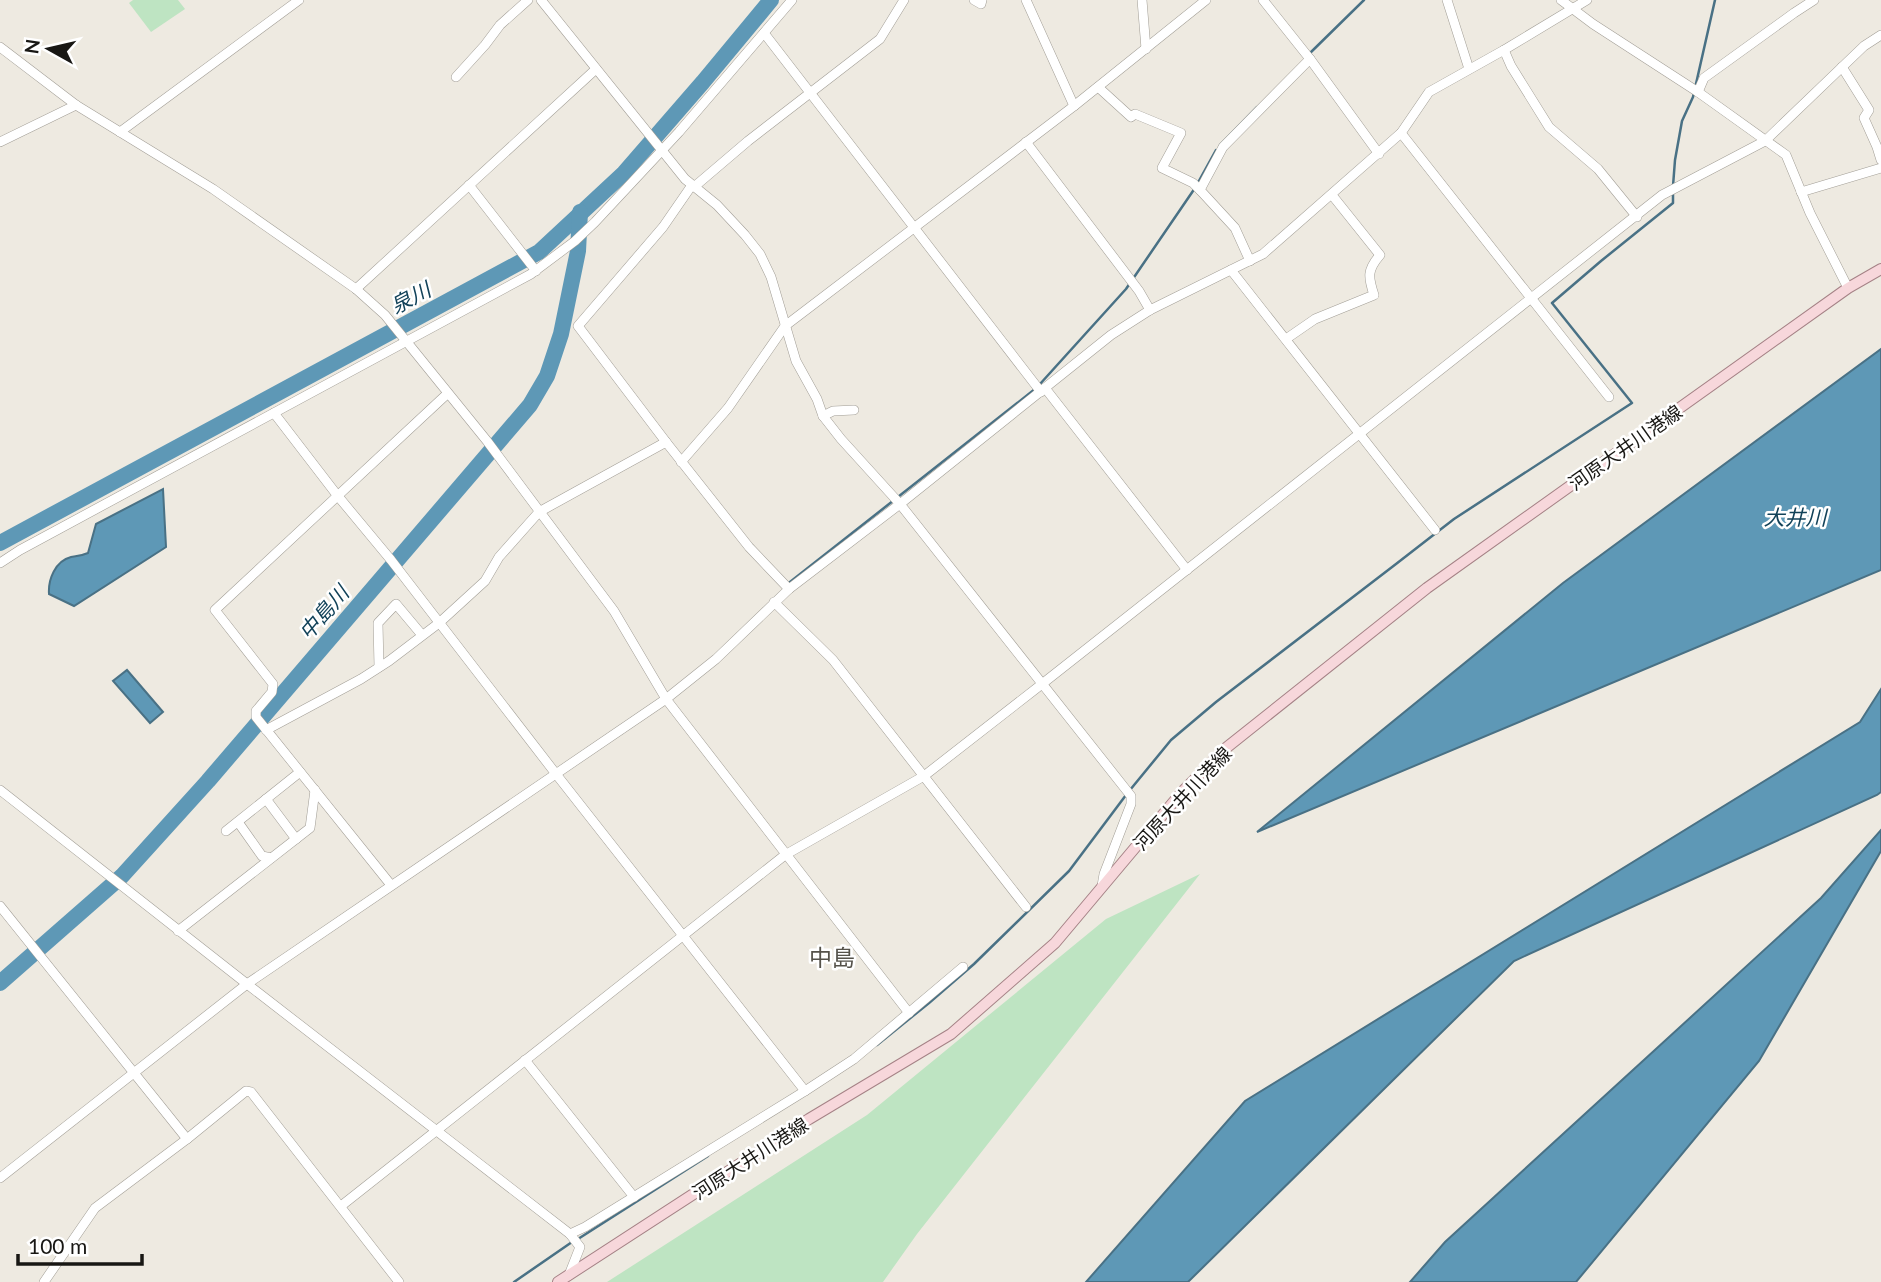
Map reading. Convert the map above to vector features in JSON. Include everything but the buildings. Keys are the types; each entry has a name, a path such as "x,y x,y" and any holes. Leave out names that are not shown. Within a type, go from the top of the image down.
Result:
{"main road":[{"name":"河原大井川港線","path":"558,1282 809,1119 951,1034 1055,943 1181,793 1226,748 1427,588 1848,288 1881,269"}],"street":[{"path":"120,132 299,0"},
{"path":"456,76 500,25 528,0"},
{"path":"541,0 693,186 717,205 760,254 771,277 796,360 823,416 900,504 1128,792 1131,804 1104,874 1102,887"},
{"path":"0,563 536,270 575,242 595,222 662,150 792,0"},
{"path":"789,589 749,547 578,326 663,227 693,186 810,91 880,39 904,0"},
{"path":"974,0 981,4 982,0"},
{"path":"1026,0 1074,106"},
{"path":"1142,0 1146,48"},
{"path":"681,462 728,408 785,326 1074,106 1206,0"},
{"path":"1263,0 1308,56 1379,154"},
{"path":"1447,0 1469,69"},
{"path":"1561,0 1786,155 1848,288"},
{"path":"0,1178 247,984 666,699 716,659 789,589 1111,335 1150,310 1263,254 1401,134 1429,92 1587,0"},
{"path":"1695,90 1704,78 1814,0"},
{"path":"764,33 1033,383 1187,570"},
{"path":"341,1206 785,855 924,776 1666,193 1765,141 1864,46 1881,35"},
{"path":"0,47 76,105 213,189 356,289 385,316 486,441 614,611 666,699 909,1013"},
{"path":"1504,50 1549,127 1598,169 1637,217"},
{"path":"1197,187 1223,147 1308,56"},
{"path":"1842,67 1869,110 1864,118 1881,160"},
{"path":"356,289 596,69"},
{"path":"1098,87 1131,117 1135,114 1181,133 1163,168 1197,187 1236,228 1250,261"},
{"path":"0,142 76,105"},
{"path":"1401,134 1609,397"},
{"path":"1026,142 1135,285 1150,310"},
{"path":"1801,192 1881,168"},
{"path":"469,185 536,270"},
{"path":"1286,339 1315,319 1374,295 1369,280 1371,266 1380,256 1332,195"},
{"path":"1231,270 1435,530"},
{"path":"391,885 256,717 256,710 272,692 273,684 215,610 447,394"},
{"path":"823,416 834,411 854,410"},
{"path":"274,413 805,1091"},
{"path":"266,729 379,667 439,623 485,581 499,557 539,512 666,442"},
{"path":"774,602 833,660 1027,907"},
{"path":"379,667 378,623 396,604 422,635"},
{"path":"226,831 300,772"},
{"path":"0,790 571,1235 580,1247 569,1275"},
{"path":"178,931 310,828 315,790"},
{"path":"266,799 296,839"},
{"path":"238,822 262,856 271,858"},
{"path":"0,906 187,1139"},
{"path":"571,1235 853,1059 963,967"},
{"path":"525,1060 634,1197"},
{"path":"44,1282 95,1208 246,1091 251,1092 399,1282"}],"green space":[{"path":"133,0 178,0 185,9 151,32 129,3"},
{"path":"1200,874 917,1234 883,1282 607,1282 867,1115 1106,919"}],"water":[{"name":"大井川","path":"1881,349 1881,570 1257,832 1563,583"},
{"path":"163,489 166,547 74,606 49,594 51,577 61,562 88,553 96,524"},
{"path":"127,670 163,712 150,723 113,681"},
{"path":"1881,689 1881,792 1877,795 1514,961 1188,1282 1086,1282 1245,1101 1860,722"},
{"path":"1881,830 1881,851 1759,1061 1576,1282 1410,1282 1445,1242 1821,898"}],"waterway":[{"name":"泉川","path":"0,543 539,252 624,173 771,0"},
{"path":"1308,55 1364,0"},
{"path":"1673,186 1682,121 1693,97 1715,0"},
{"path":"1220,145 1257,107"},
{"path":"1040,384 1126,289 1195,188 1216,150"},
{"path":"1130,790 1171,740 1216,702 1454,519 1632,403 1552,303 1673,203 1673,193"},
{"name":"中島川","path":"0,983 122,876 208,781 530,405 547,376 561,334 578,251 580,212"},
{"path":"790,582 1035,389"},
{"path":"877,1045 974,964 1069,871 1126,795"},
{"path":"578,1239 708,1156"},
{"path":"514,1282 572,1242"}],"district":[{"name":"中島","path":"832,957"}]}
